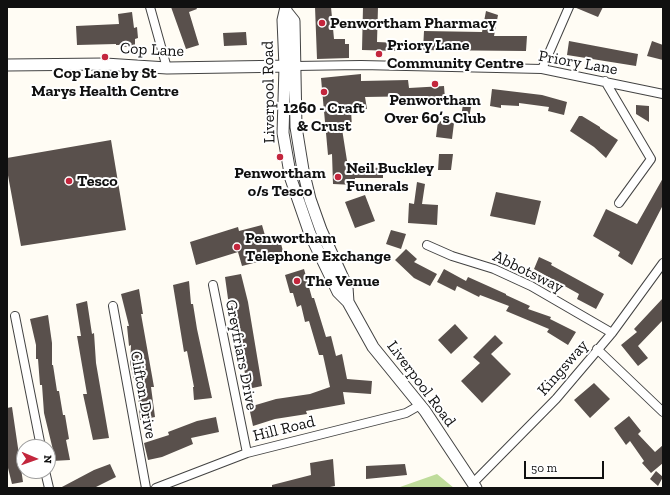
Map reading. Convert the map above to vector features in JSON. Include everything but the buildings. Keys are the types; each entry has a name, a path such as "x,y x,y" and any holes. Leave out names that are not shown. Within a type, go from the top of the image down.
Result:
{"street":[{"path":"150,7 168,68"},
{"path":"542,69 569,7"},
{"name":"Liverpool Road","path":"286,9 294,21 290,66 296,127 305,176 321,230 347,287 348,302 373,347 420,405 475,485"},
{"name":"Cop Lane","path":"7,65 105,64 168,68 290,66"},
{"name":"Priory Lane","path":"290,66 361,65 542,69 663,94"},
{"path":"605,81 651,159 618,203"},
{"name":"Abbotsway","path":"427,245 452,256 494,269 531,286 612,333"},
{"name":"Kingsway","path":"475,485 556,399 598,350 663,263"},
{"name":"Greyfriars Drive","path":"213,285 247,453"},
{"name":"Clifton Drive","path":"114,306 146,488"},
{"path":"15,316 39,439"},
{"path":"598,350 663,412"},
{"name":"Hill Road","path":"156,488 247,453 406,413 420,405"}],"green space":[{"path":"437,474 454,488 396,488 400,487"}],"place":[{"name":"Penwortham Pharmacy","path":"322,23"},
{"name":"Priory Lane Community Centre","path":"379,54"},
{"name":"Cop Lane by St Marys Health Centre","path":"105,57"},
{"name":"Penwortham Over 60’s Club","path":"435,84"},
{"name":"1260 - Craft & Crust","path":"324,92"},
{"name":"Penwortham o/s Tesco","path":"280,157"},
{"name":"Neil Buckley Funerals","path":"338,177"},
{"name":"Tesco","path":"69,181"},
{"name":"Penwortham Telephone Exchange","path":"237,247"},
{"name":"The Venue","path":"297,281"}]}
